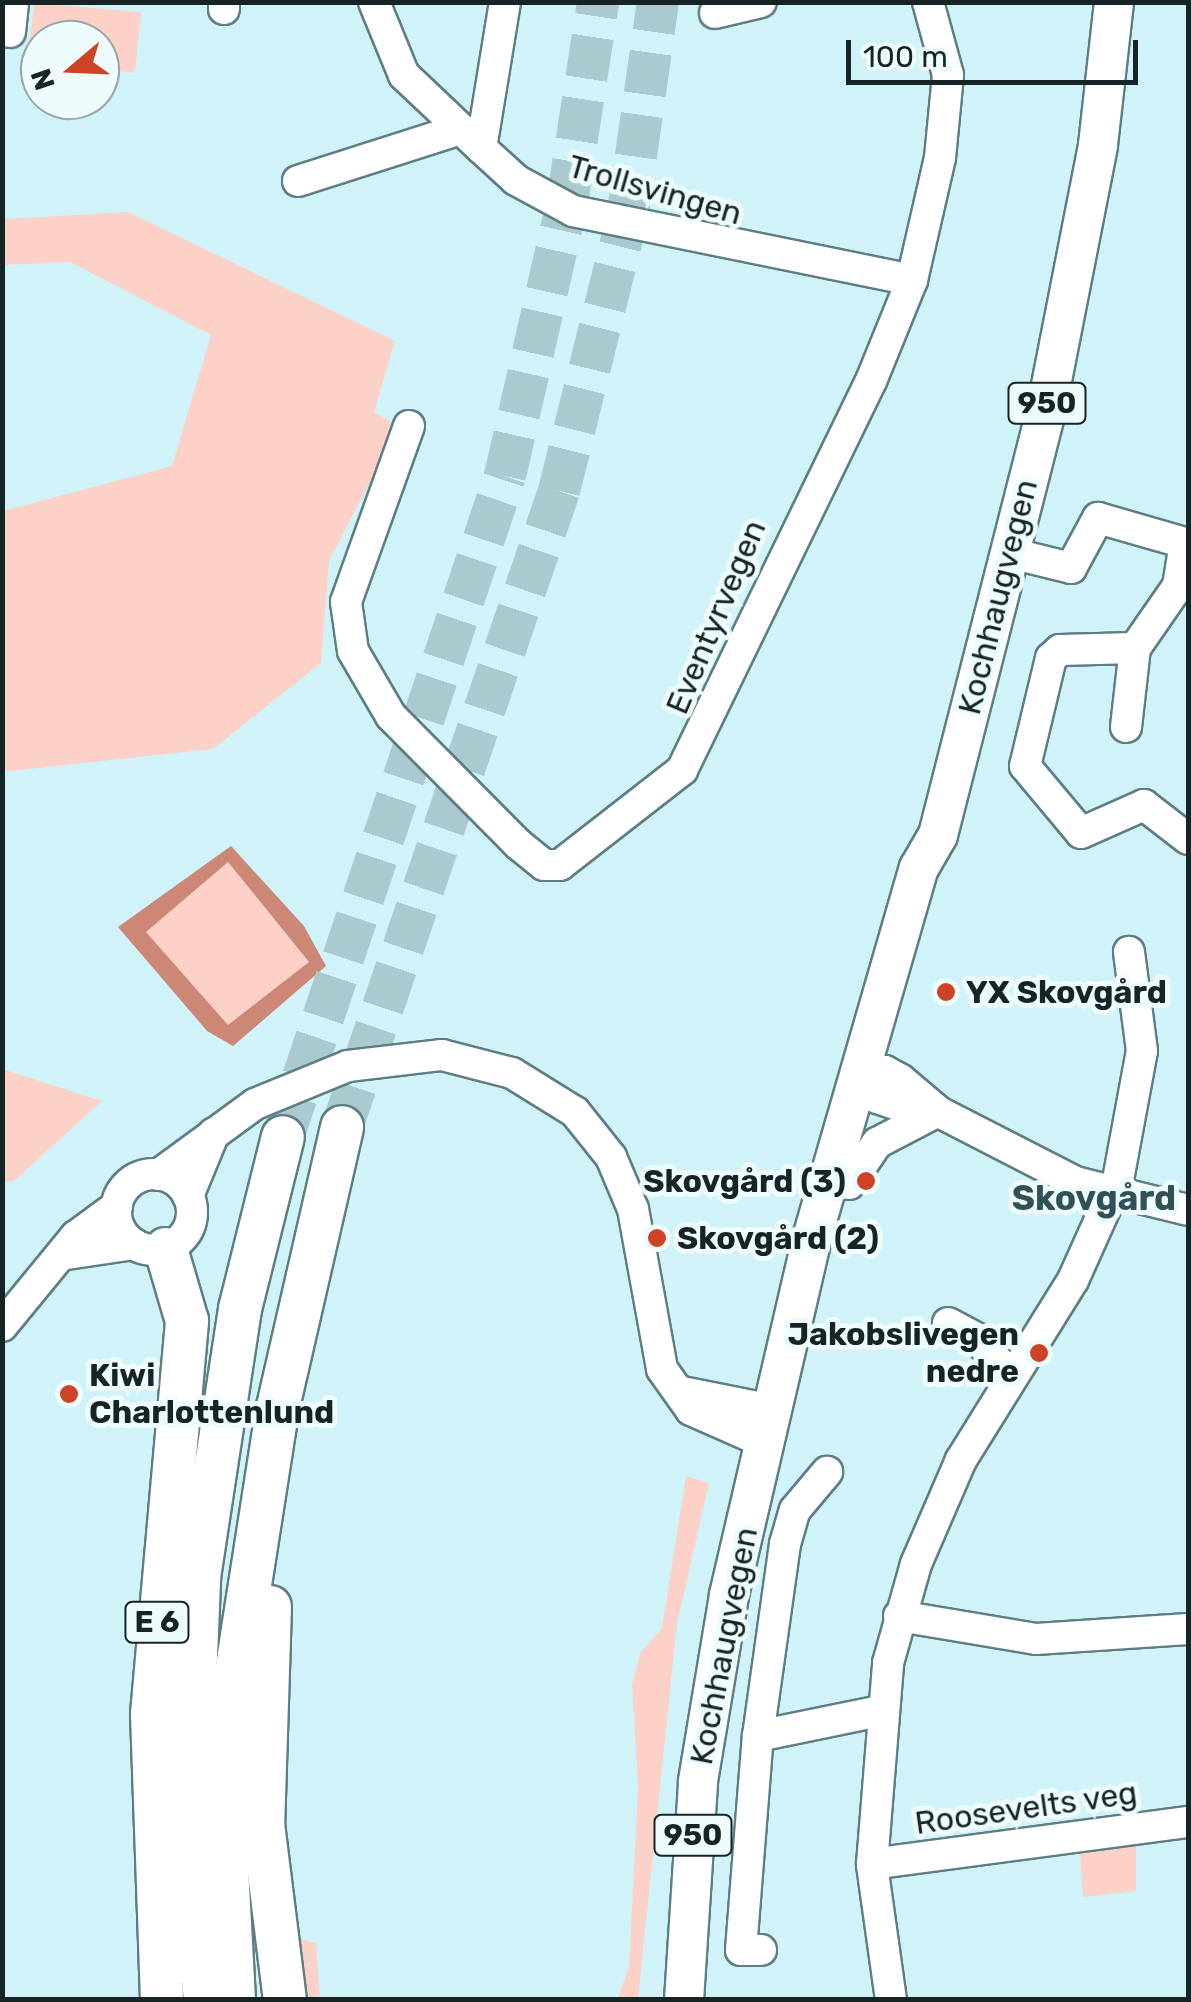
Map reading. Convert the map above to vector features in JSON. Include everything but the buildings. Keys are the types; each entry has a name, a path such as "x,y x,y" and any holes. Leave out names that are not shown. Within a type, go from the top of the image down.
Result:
{"highway":[{"name":"E 6","path":"234,2000 224,1810 256,1534 342,1127"},
{"name":"E 6","path":"190,2000 194,1921 189,1732 198,1577 240,1309 284,1138"},
{"name":"E 6","path":"150,1246 187,1322 152,1714 162,2000"},
{"name":"E 6","path":"256,1534 271,1581 264,1824 284,2000"},
{"name":"E 6","path":"194,1921 205,2000"}],"main road":[{"name":"Kochhaugvegen","path":"802,1300 848,1184 874,1082 919,868 938,836 1010,553 1080,245 1114,2"},
{"name":"Kochhaugvegen","path":"684,2000 711,1687 768,1426 802,1300 874,1082"}],"street":[{"name":"Trollsvingen","path":"374,2 398,66 516,180 573,210 912,280"},
{"path":"298,181 471,138 505,2"},
{"path":"715,13 761,2"},
{"name":"Eventyrvegen","path":"409,426 346,602 354,650 391,716 518,844 560,865 646,804 714,718 782,551 912,280 948,75 928,2"},
{"path":"1010,553 1071,568 1098,518 1181,538 1186,563 1178,586 1135,648 1126,728"},
{"path":"1135,648 1060,650 1051,658 1025,766 1081,833 1144,805 1188,839"},
{"path":"890,2000 872,1864 880,1711 900,1616 938,1508 1012,1376 1073,1280 1111,1196 1142,1052 1129,952"},
{"path":"2,1326 117,1206 134,1180 158,1174 282,1090 396,1056 464,1058 536,1085 589,1126 624,1183 650,1341 691,1410 768,1426"},
{"path":"874,1082 1111,1196 1188,1210"},
{"path":"848,1184 878,1143 932,1113"},
{"path":"67,1254 150,1246 188,1230 188,1196 214,1133"},
{"path":"158,1174 188,1196"},
{"path":"117,1206 150,1246"},
{"path":"948,1324 978,1339 1012,1376"},
{"path":"762,1950 741,1950 758,1736 786,1544 795,1510 827,1472"},
{"path":"900,1616 1036,1639 1188,1629"},
{"path":"758,1736 880,1711"},
{"name":"Roosevelts veg","path":"872,1864 1188,1822"}],"shaded area":[{"path":"34,3 141,12 135,73 120,71 120,20 32,20"},
{"path":"128,212 395,341 374,412 399,426 329,561 321,663 213,749 10,771 3,769 3,511 172,466 211,335 70,262 3,265 3,219"},
{"path":"231,846 304,926 326,966 233,1046 207,1031 118,927","holes":["228,862 309,962 228,1025 146,932"]},
{"path":"228,862 309,962 225,1030 144,930"},
{"path":"2,1069 102,1101 14,1181 3,1181"},
{"path":"686,1476 709,1483 677,1624 638,1999 618,1999 629,1966 638,1788 632,1685 640,1653 662,1628"},
{"path":"1136,1845 1136,1891 1083,1897 1080,1854"},
{"path":"285,1935 316,1943 320,1999 296,1999"}],"tunnel":[{"path":"283,1137 505,476 567,203 598,2"},
{"path":"342,1127 559,491 627,219 658,2"}],"place":[{"name":"YX Skovgård","path":"946,992"},
{"name":"Skovgård (3)","path":"866,1181"},
{"name":"Skovgård (2)","path":"657,1238"},
{"name":"Jakobslivegen nedre","path":"1039,1353"},
{"name":"Kiwi Charlottenlund","path":"69,1394"}],"district":[{"name":"Skovgård","path":"1094,1198"}]}
